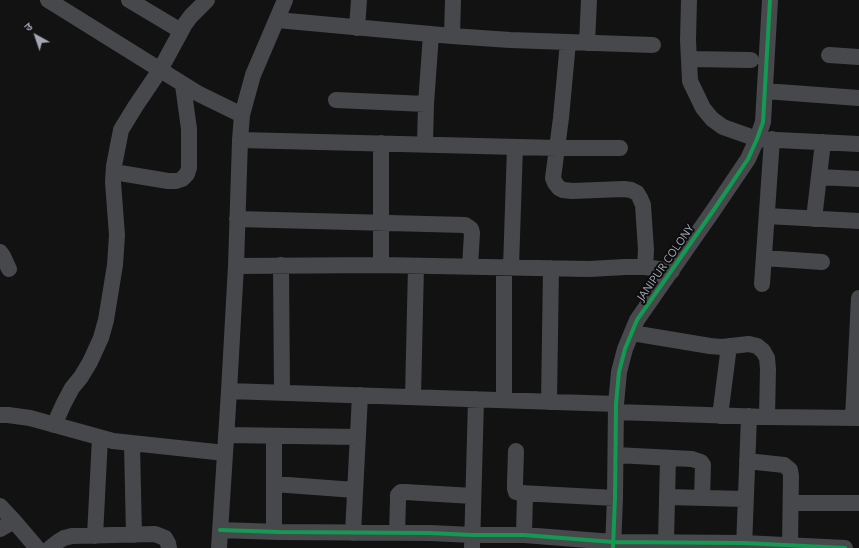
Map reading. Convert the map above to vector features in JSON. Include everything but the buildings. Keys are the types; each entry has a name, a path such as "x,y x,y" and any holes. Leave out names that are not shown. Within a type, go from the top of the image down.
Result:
{"street":[{"path":"48,0 183,85 242,115"},
{"path":"129,0 181,32"},
{"path":"54,425 72,388 90,362 101,338 106,320 115,265 117,235 113,182 114,166 121,130 160,70 191,16 207,0"},
{"path":"219,548 236,266 242,115 253,75 285,0"},
{"path":"357,28 359,0"},
{"path":"452,36 453,0"},
{"path":"587,43 589,0"},
{"path":"689,0 688,40 690,81 703,108 712,119 723,127 765,139 859,144"},
{"name":"JANIPUR COLONY","path":"613,545 616,408 619,372 625,349 638,320 748,159 765,139 763,122 766,91 770,0"},
{"path":"277,20 510,40 653,45"},
{"path":"425,144 431,34"},
{"path":"568,42 558,148 553,178 559,188 563,190 624,189 637,193 643,205 645,224 645,267"},
{"path":"829,55 859,57"},
{"path":"689,59 751,60"},
{"path":"114,172 176,181 182,179 187,174 189,168 189,129 183,85"},
{"path":"766,91 859,98"},
{"path":"336,100 426,104"},
{"path":"762,284 767,216 765,139"},
{"path":"240,140 558,148 620,148"},
{"path":"814,219 823,142"},
{"path":"380,265 381,143"},
{"path":"504,400 507,267 515,146"},
{"path":"819,177 859,179"},
{"path":"767,216 859,221"},
{"path":"237,219 465,225 471,229 472,233 470,266"},
{"path":"0,252 9,270"},
{"path":"764,258 822,262"},
{"path":"281,265 282,393"},
{"path":"236,266 380,265 589,269 645,267 672,270"},
{"path":"413,397 416,266"},
{"path":"549,402 551,268"},
{"path":"229,391 549,402 720,416 856,418 859,298"},
{"path":"632,333 698,345 722,347 749,344 757,346 763,351 768,369 767,417"},
{"path":"720,416 728,346"},
{"path":"353,533 360,395"},
{"path":"472,542 476,399"},
{"path":"0,415 30,418 113,441 225,453"},
{"path":"744,545 749,416"},
{"path":"226,435 358,437"},
{"path":"274,436 274,532"},
{"path":"95,536 100,438"},
{"path":"132,444 134,535"},
{"path":"516,451 516,492 615,498"},
{"path":"616,455 692,459 701,462 703,465 702,498"},
{"path":"666,542 668,458"},
{"path":"747,461 784,465 790,470 790,545"},
{"path":"274,484 355,490"},
{"path":"397,533 398,495 401,492 473,496"},
{"path":"524,535 525,493"},
{"path":"667,496 745,499"},
{"path":"791,503 859,503"},
{"path":"0,506 37,548"},
{"path":"0,529 14,521"},
{"path":"220,530 397,533 430,541 472,542 524,535 613,545 666,542 845,548"},
{"path":"50,548 64,538 72,536 155,534 165,538 169,548"}],"cycle path":[{"path":"613,548 616,404 619,372 625,349 637,320 748,159 757,139 763,122 770,0"},
{"path":"220,530 524,535 613,542 744,543 845,548"}]}
